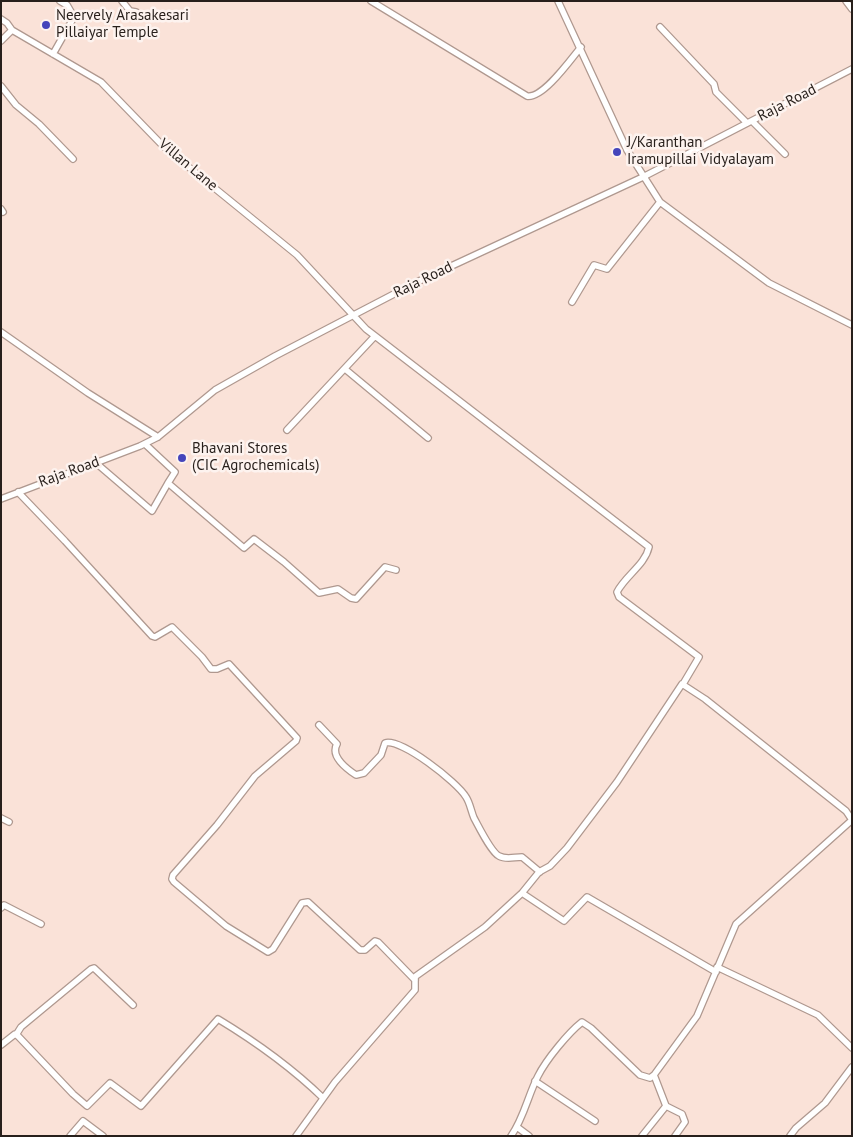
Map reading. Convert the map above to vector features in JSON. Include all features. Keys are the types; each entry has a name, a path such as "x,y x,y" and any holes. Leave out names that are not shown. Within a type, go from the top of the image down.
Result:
{"street":[{"path":"53,54 74,17 67,6 60,1"},
{"path":"122,1 130,11 136,12"},
{"path":"372,1 531,97 540,94 581,47"},
{"path":"558,1 581,47 627,150 660,202 769,283 852,325"},
{"path":"846,1 852,9"},
{"name":"Villan Lane","path":"1,19 12,30 101,82 164,147 297,255 352,316 649,547 647,557 622,582 617,592 620,597 699,657 683,684"},
{"path":"660,27 714,84 716,92 785,154"},
{"path":"1,41 12,30"},
{"name":"Raja Road","path":"1,498 145,444 158,437 215,390 274,356 417,282 643,177 852,69"},
{"path":"1,86 16,105 39,124 73,159"},
{"path":"572,302 594,266 607,268 660,202"},
{"path":"1,332 88,393 158,437"},
{"path":"287,430 376,336"},
{"path":"345,369 428,438"},
{"path":"96,462 152,512 175,472 145,444"},
{"path":"168,483 244,548 254,539 319,593 338,589 356,600 386,567 396,570"},
{"path":"18,492 152,636 155,637 172,628 186,640 211,669 217,669 229,664 297,738 296,741 255,776 217,825 173,875 174,882 226,926 268,952 273,949 302,903 308,902 360,950 365,950 375,941 378,942 415,980"},
{"path":"296,1136 335,1082 415,990 416,976 485,928 522,894 540,872 550,866 567,848 628,767 683,684 705,699 839,805 852,820 736,924 697,1016 654,1075 650,1078 640,1075 591,1028 582,1022 570,1031 538,1074 517,1127 511,1136"},
{"path":"319,725 337,744 335,754 356,775 364,773 382,755 385,743 390,742 412,752 454,782 466,796 474,818 492,851 499,857 508,859 522,857 540,872"},
{"path":"1,818 9,822"},
{"path":"522,894 564,922 588,897 618,916 716,969 818,1015 852,1048"},
{"path":"1,908 4,905 42,924"},
{"path":"1,1045 16,1035 21,1027 94,968 133,1006"},
{"path":"16,1035 84,1105 87,1106 92,1102 110,1082 141,1106 218,1019 255,1041 324,1098"},
{"path":"790,1136 796,1128 825,1103 852,1067"},
{"path":"654,1075 666,1106 682,1114 685,1122 675,1136"},
{"path":"536,1081 595,1121"},
{"path":"642,1136 666,1106"},
{"path":"70,1136 83,1121 103,1136"},
{"path":"517,1127 529,1136"}],"place":[{"name":"Neervely Arasakesari Pillaiyar Temple","path":"46,25"},
{"name":"J/Karanthan Iramupillai Vidyalayam","path":"617,152"},
{"name":"Bhavani Stores (CIC Agrochemicals)","path":"182,458"}]}
